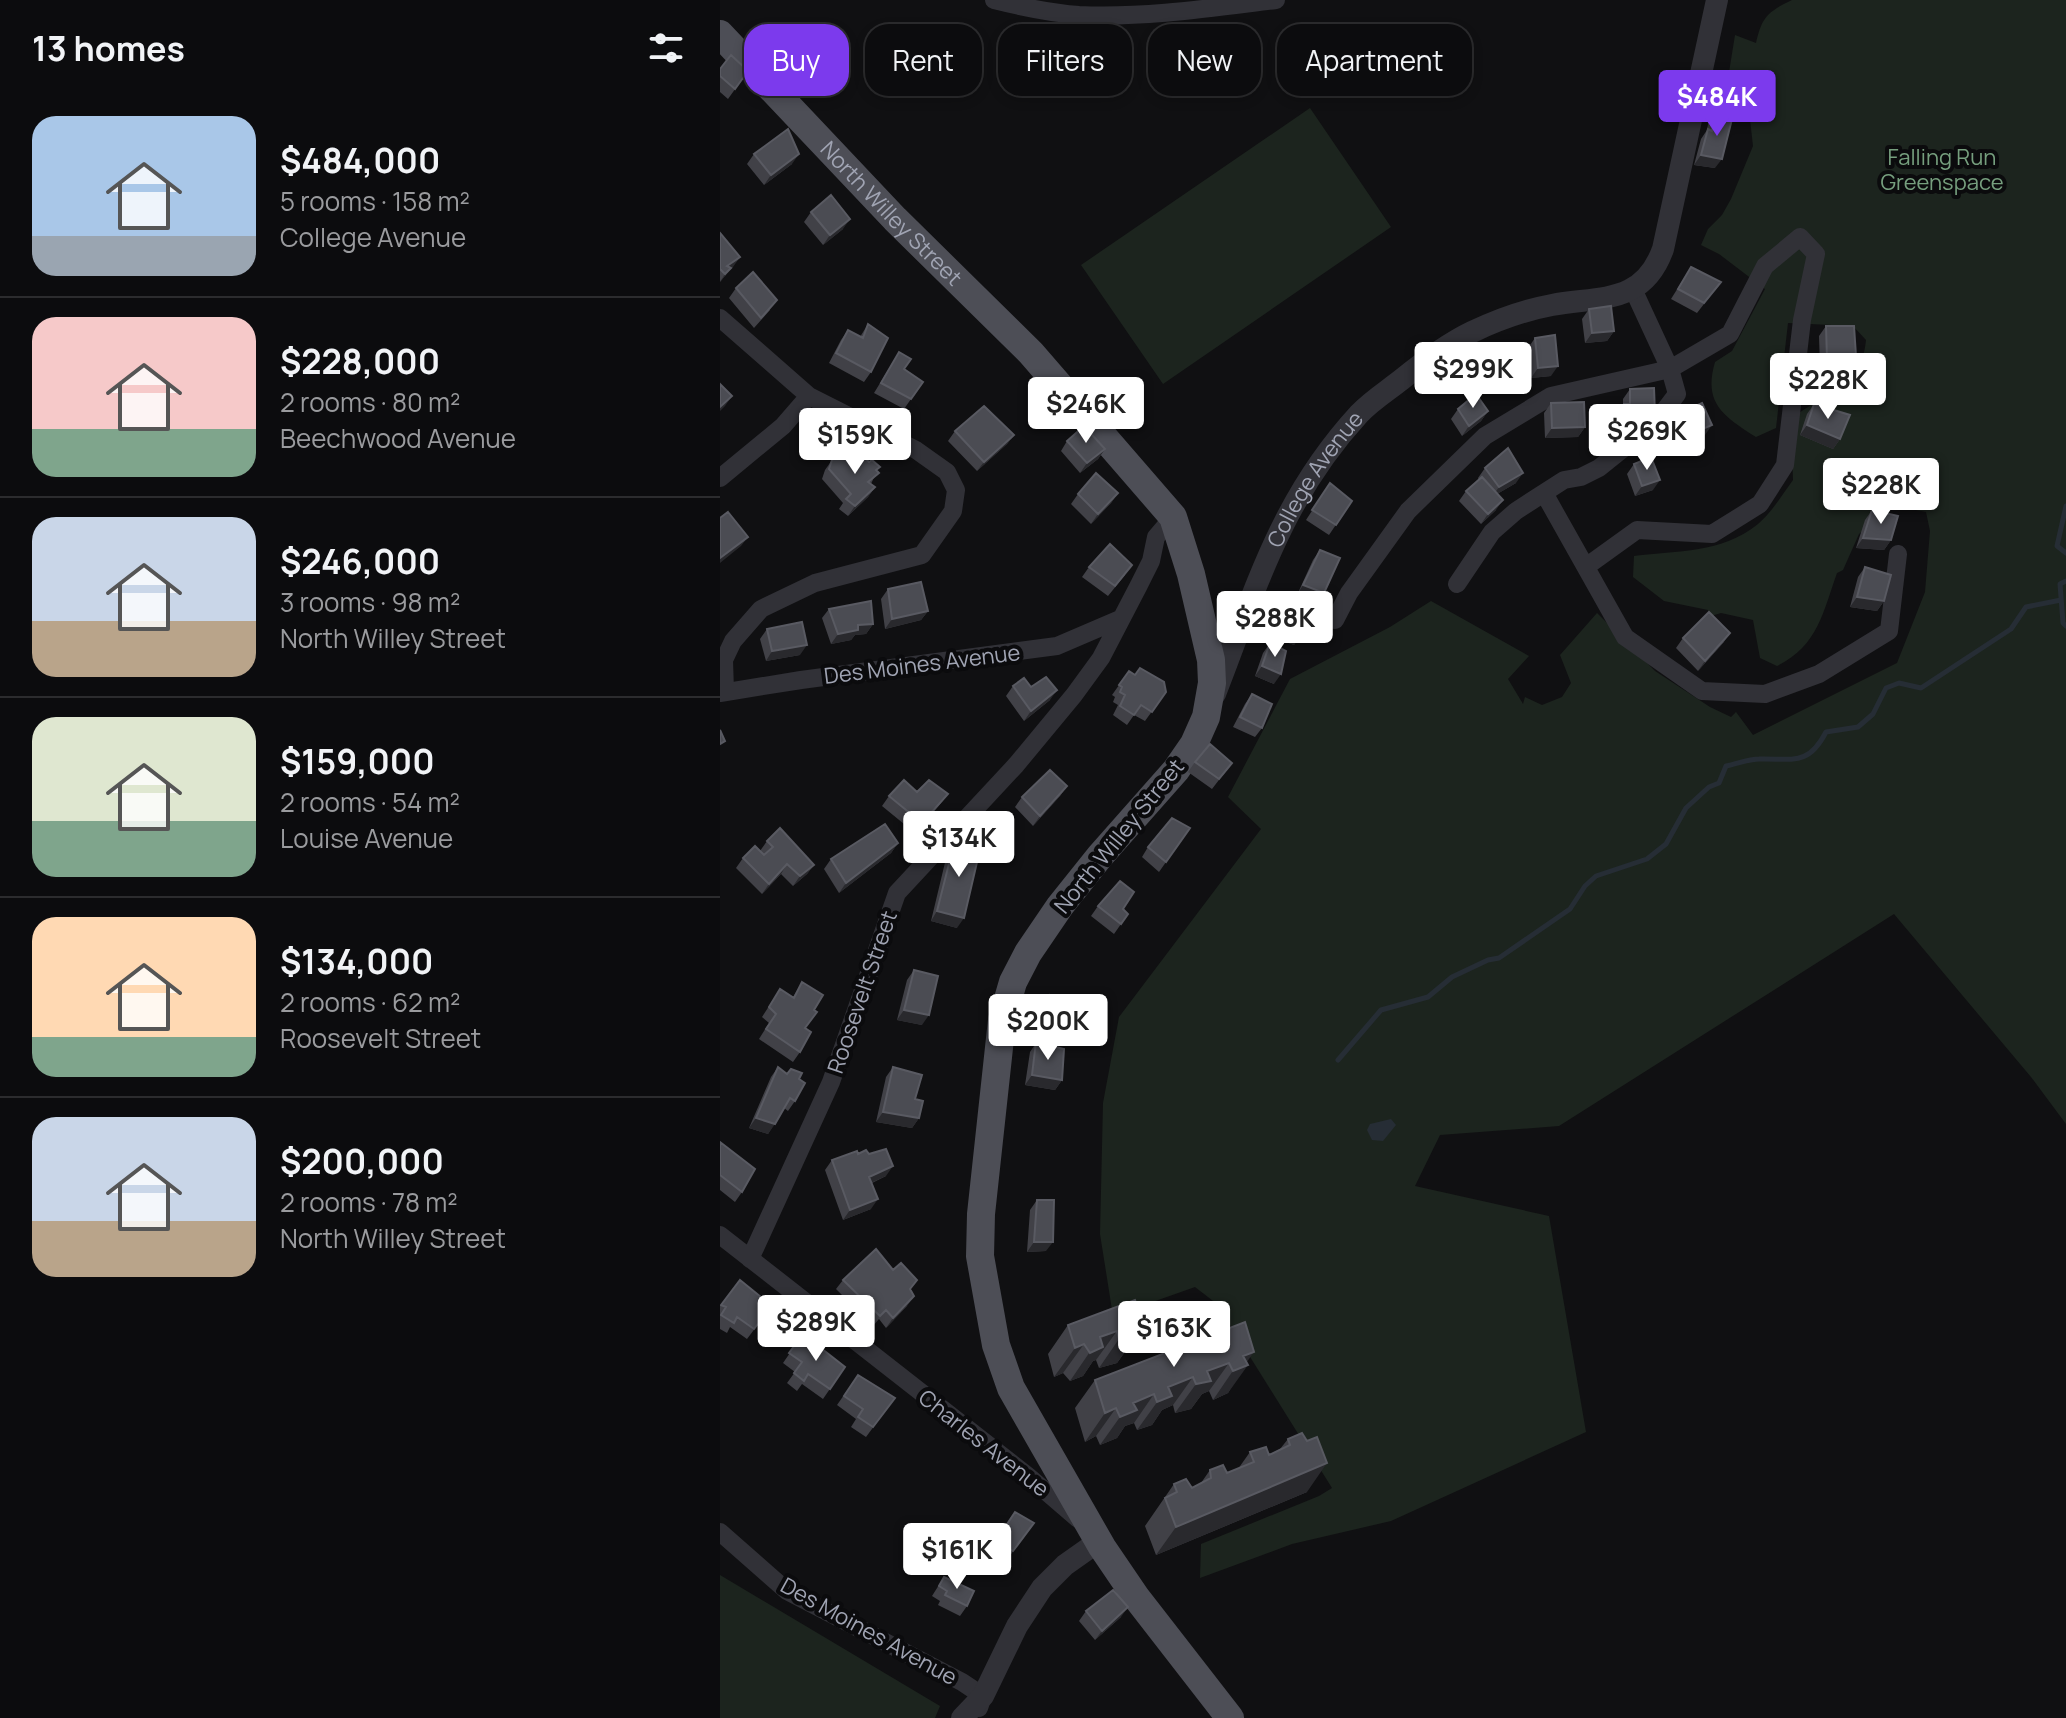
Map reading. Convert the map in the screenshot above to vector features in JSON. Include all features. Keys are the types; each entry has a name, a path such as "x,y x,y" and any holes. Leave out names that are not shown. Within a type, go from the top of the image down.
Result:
{"main road":[{"name":"North Willey Street","path":"720,34 895,219 1031,353 1173,517 1191,574 1211,660 1212,683 1206,717 1194,744 1176,770 1060,906 1028,953 1013,982 1002,1020 981,1214 980,1256 996,1345 1011,1388 1098,1541 1144,1608 1230,1718"}],"street":[{"path":"994,0 1078,15 1175,12 1276,0"},
{"path":"1457,584 1492,532 1516,511 1564,480 1581,477 1599,468 1655,423 1677,394 1670,369 1633,289 1657,266 1663,249 1717,0"},
{"path":"1335,620 1349,593 1408,511 1485,436 1551,396 1670,369 1730,334 1765,266 1800,237 1816,254 1802,320 1785,465 1760,504 1712,534 1637,530 1587,566"},
{"name":"College Avenue","path":"1206,717 1251,593 1282,523 1319,462 1361,412 1413,371 1470,333 1519,313 1552,305 1610,298 1633,289"},
{"path":"720,318 809,396 916,450 947,472 956,490 953,511 922,555 815,583 761,609 733,641 724,660 722,692"},
{"path":"720,478 783,426 809,396"},
{"path":"1544,493 1625,637 1702,691 1765,694 1819,674 1889,631 1898,554"},
{"name":"Roosevelt Street","path":"750,1259 831,1082 897,893 1016,765 1074,695 1101,658 1151,561 1156,537 1173,517"},
{"name":"Des Moines Avenue","path":"722,692 1057,646 1120,619"},
{"name":"Charles Avenue","path":"720,1235 1028,1476 1098,1541"},
{"name":"Des Moines Avenue","path":"720,1532 787,1591 962,1682 983,1696"},
{"path":"975,1718 1028,1606 1065,1565 1098,1541"},
{"path":"962,1718 983,1696"}],"green space":[{"name":"Falling Run Greenspace","path":"1792,0 2066,0 2066,1124 2031,1077 1894,914 1559,1126 1440,1135 1415,1186 1549,1216 1586,1432 1391,1521 1292,1544 1200,1578 1201,1544 1332,1488 1217,1304 1195,1287 1113,1316 1100,1234 1103,1103 1119,1017 1261,829 1228,797 1290,679 1390,627 1431,601 1529,656 1508,679 1523,704 1525,697 1542,705 1562,697 1571,683 1560,655 1597,613 1655,671 1710,707 1731,717 1736,712 1753,735 1897,663 1925,592 1930,531 1926,512 1895,506 1859,534 1843,570 1837,573 1817,627 1802,649 1777,666 1760,658 1753,620 1721,613 1711,616 1708,610 1664,601 1633,577 1634,556 1714,546 1744,534 1758,524 1793,480 1791,419 1840,389 1857,371 1863,358 1866,340 1853,326 1788,323 1776,428 1756,437 1725,415 1714,398 1712,376 1715,362 1732,351 1765,289 1719,254 1701,245 1708,229 1722,215 1731,199 1753,146 1748,101 1725,97 1735,35 1756,43 1767,16"},
{"path":"1310,108 1391,227 1163,384 1081,265"},
{"path":"720,1575 940,1706 935,1718 720,1718"}],"shaded area":[{"path":"1391,1119 1396,1125 1383,1141 1372,1140 1367,1130 1370,1124"}],"building":[{"path":"731,55 744,67 744,77 735,89 720,76 720,69"},
{"path":"1715,114 1732,119 1722,159 1701,155 1708,129 1712,131"},
{"path":"788,129 799,154 771,175 754,154"},
{"path":"831,195 850,219 830,235 811,212"},
{"path":"720,233 740,257 727,266 731,268 725,274 720,269"},
{"path":"1691,267 1721,282 1704,303 1678,289"},
{"path":"753,272 777,300 761,318 736,288"},
{"path":"1611,306 1614,331 1592,333 1589,309"},
{"path":"868,324 888,338 871,372 836,353 848,330 863,338"},
{"path":"1826,326 1854,326 1856,356 1827,359"},
{"path":"1555,335 1558,366 1538,368 1535,338"},
{"path":"899,352 911,359 904,369 923,382 911,399 881,383"},
{"path":"720,384 732,396 720,407"},
{"path":"1654,388 1655,414 1624,415 1624,404 1630,404 1630,389"},
{"path":"1476,394 1488,411 1469,426 1458,409"},
{"path":"1584,402 1585,427 1552,428 1551,403"},
{"path":"1702,403 1712,425 1693,433 1684,411"},
{"path":"1814,404 1850,415 1840,439 1807,425"},
{"path":"984,406 1014,435 984,462 955,431"},
{"path":"1084,426 1105,449 1087,463 1067,441"},
{"path":"1508,448 1523,473 1499,487 1485,468"},
{"path":"858,451 869,462 872,460 880,467 876,470 879,473 868,482 875,487 855,506 846,499 851,494 829,469 832,460 841,455 850,464"},
{"path":"1651,457 1660,480 1642,486 1634,464"},
{"path":"1096,473 1118,493 1098,514 1078,494"},
{"path":"1482,477 1503,500 1488,514 1466,491"},
{"path":"1330,483 1352,501 1336,525 1312,510"},
{"path":"1872,510 1898,516 1891,540 1863,538"},
{"path":"728,512 748,537 720,558 720,518"},
{"path":"1110,544 1132,565 1115,586 1089,567"},
{"path":"1320,550 1340,558 1324,593 1303,585"},
{"path":"1865,567 1891,575 1884,601 1857,597"},
{"path":"921,582 928,611 892,619 888,589"},
{"path":"1281,593 1311,605 1301,635 1271,624"},
{"path":"871,601 873,624 858,625 858,630 838,634 829,609"},
{"path":"1709,612 1730,633 1705,661 1683,638"},
{"path":"802,622 807,645 772,651 767,629"},
{"path":"1270,643 1286,651 1281,674 1262,666"},
{"path":"1140,668 1164,682 1166,692 1152,712 1141,705 1134,715 1120,706 1125,695 1120,692 1122,687 1119,685 1129,671 1135,675"},
{"path":"1046,677 1057,690 1031,711 1013,686 1024,678 1031,687"},
{"path":"1252,694 1272,704 1262,728 1240,717"},
{"path":"1210,744 1232,763 1219,779 1195,762"},
{"path":"1050,770 1067,786 1040,816 1022,797"},
{"path":"904,780 917,792 929,780 948,794 922,823 889,796"},
{"path":"1172,818 1190,828 1166,862 1148,847"},
{"path":"885,824 898,843 846,883 831,859"},
{"path":"780,828 814,865 800,876 787,864 769,884 743,858 755,846 764,855 773,847 767,841"},
{"path":"955,840 981,845 964,918 937,911"},
{"path":"1120,881 1134,892 1123,909 1128,914 1121,924 1098,906"},
{"path":"914,970 938,976 929,1015 904,1010"},
{"path":"802,982 823,995 814,1010 817,1012 805,1028 811,1032 800,1052 766,1029 776,1014 769,1007 780,989 794,998"},
{"path":"1050,995 1072,999 1066,1036 1040,1033"},
{"path":"1036,1042 1064,1049 1062,1080 1032,1075"},
{"path":"778,1067 787,1074 791,1069 802,1073 799,1079 805,1083 795,1101 790,1098 775,1124 756,1118"},
{"path":"893,1067 922,1075 915,1099 923,1101 919,1118 883,1112"},
{"path":"720,1142 755,1169 742,1192 720,1175"},
{"path":"886,1149 893,1166 869,1177 878,1199 850,1210 832,1160 857,1151 858,1154 866,1150 869,1154"},
{"path":"1037,1200 1054,1200 1053,1242 1034,1242"},
{"path":"876,1249 893,1270 901,1263 917,1280 910,1289 914,1296 893,1318 886,1310 880,1316 843,1280"},
{"path":"740,1280 772,1306 754,1329 737,1317 734,1323 721,1315 726,1307 721,1305"},
{"path":"1135,1300 1143,1320 1134,1325 1137,1335 1119,1339 1117,1331 1100,1337 1103,1347 1090,1353 1084,1344 1075,1348 1068,1325"},
{"path":"1245,1322 1254,1352 1243,1356 1248,1365 1233,1371 1229,1363 1207,1371 1211,1381 1196,1384 1193,1377 1168,1387 1172,1396 1157,1402 1154,1394 1133,1403 1137,1410 1120,1417 1116,1408 1105,1413 1095,1380"},
{"path":"803,1334 845,1367 830,1389 808,1374 804,1381 794,1373 802,1362 789,1353"},
{"path":"858,1375 895,1398 873,1427 858,1417 863,1409 844,1396"},
{"path":"1302,1433 1307,1441 1317,1437 1327,1463 1176,1527 1165,1498 1177,1492 1174,1484 1186,1479 1192,1488 1211,1478 1210,1470 1223,1465 1227,1473 1254,1462 1250,1452 1266,1447 1269,1455 1290,1445 1288,1439"},
{"path":"1015,1512 1034,1523 1013,1551 996,1541"},
{"path":"944,1577 974,1591 967,1606 945,1595 947,1591 939,1586"},
{"path":"1113,1590 1128,1607 1102,1631 1086,1611"}],"waterway":[{"path":"2066,506 2057,546 2066,553"},
{"path":"2066,581 2060,584 2063,623 2066,626"},
{"path":"1338,1060 1381,1010 1428,997 1452,977 1499,958 1570,909 1585,886 1596,876 1647,859 1666,844 1686,808 1709,787 1719,783 1726,766 1755,759 1806,756 1826,732 1858,727 1873,714 1886,688 1899,683 1921,688 2011,629 2026,607 2061,600"}]}
